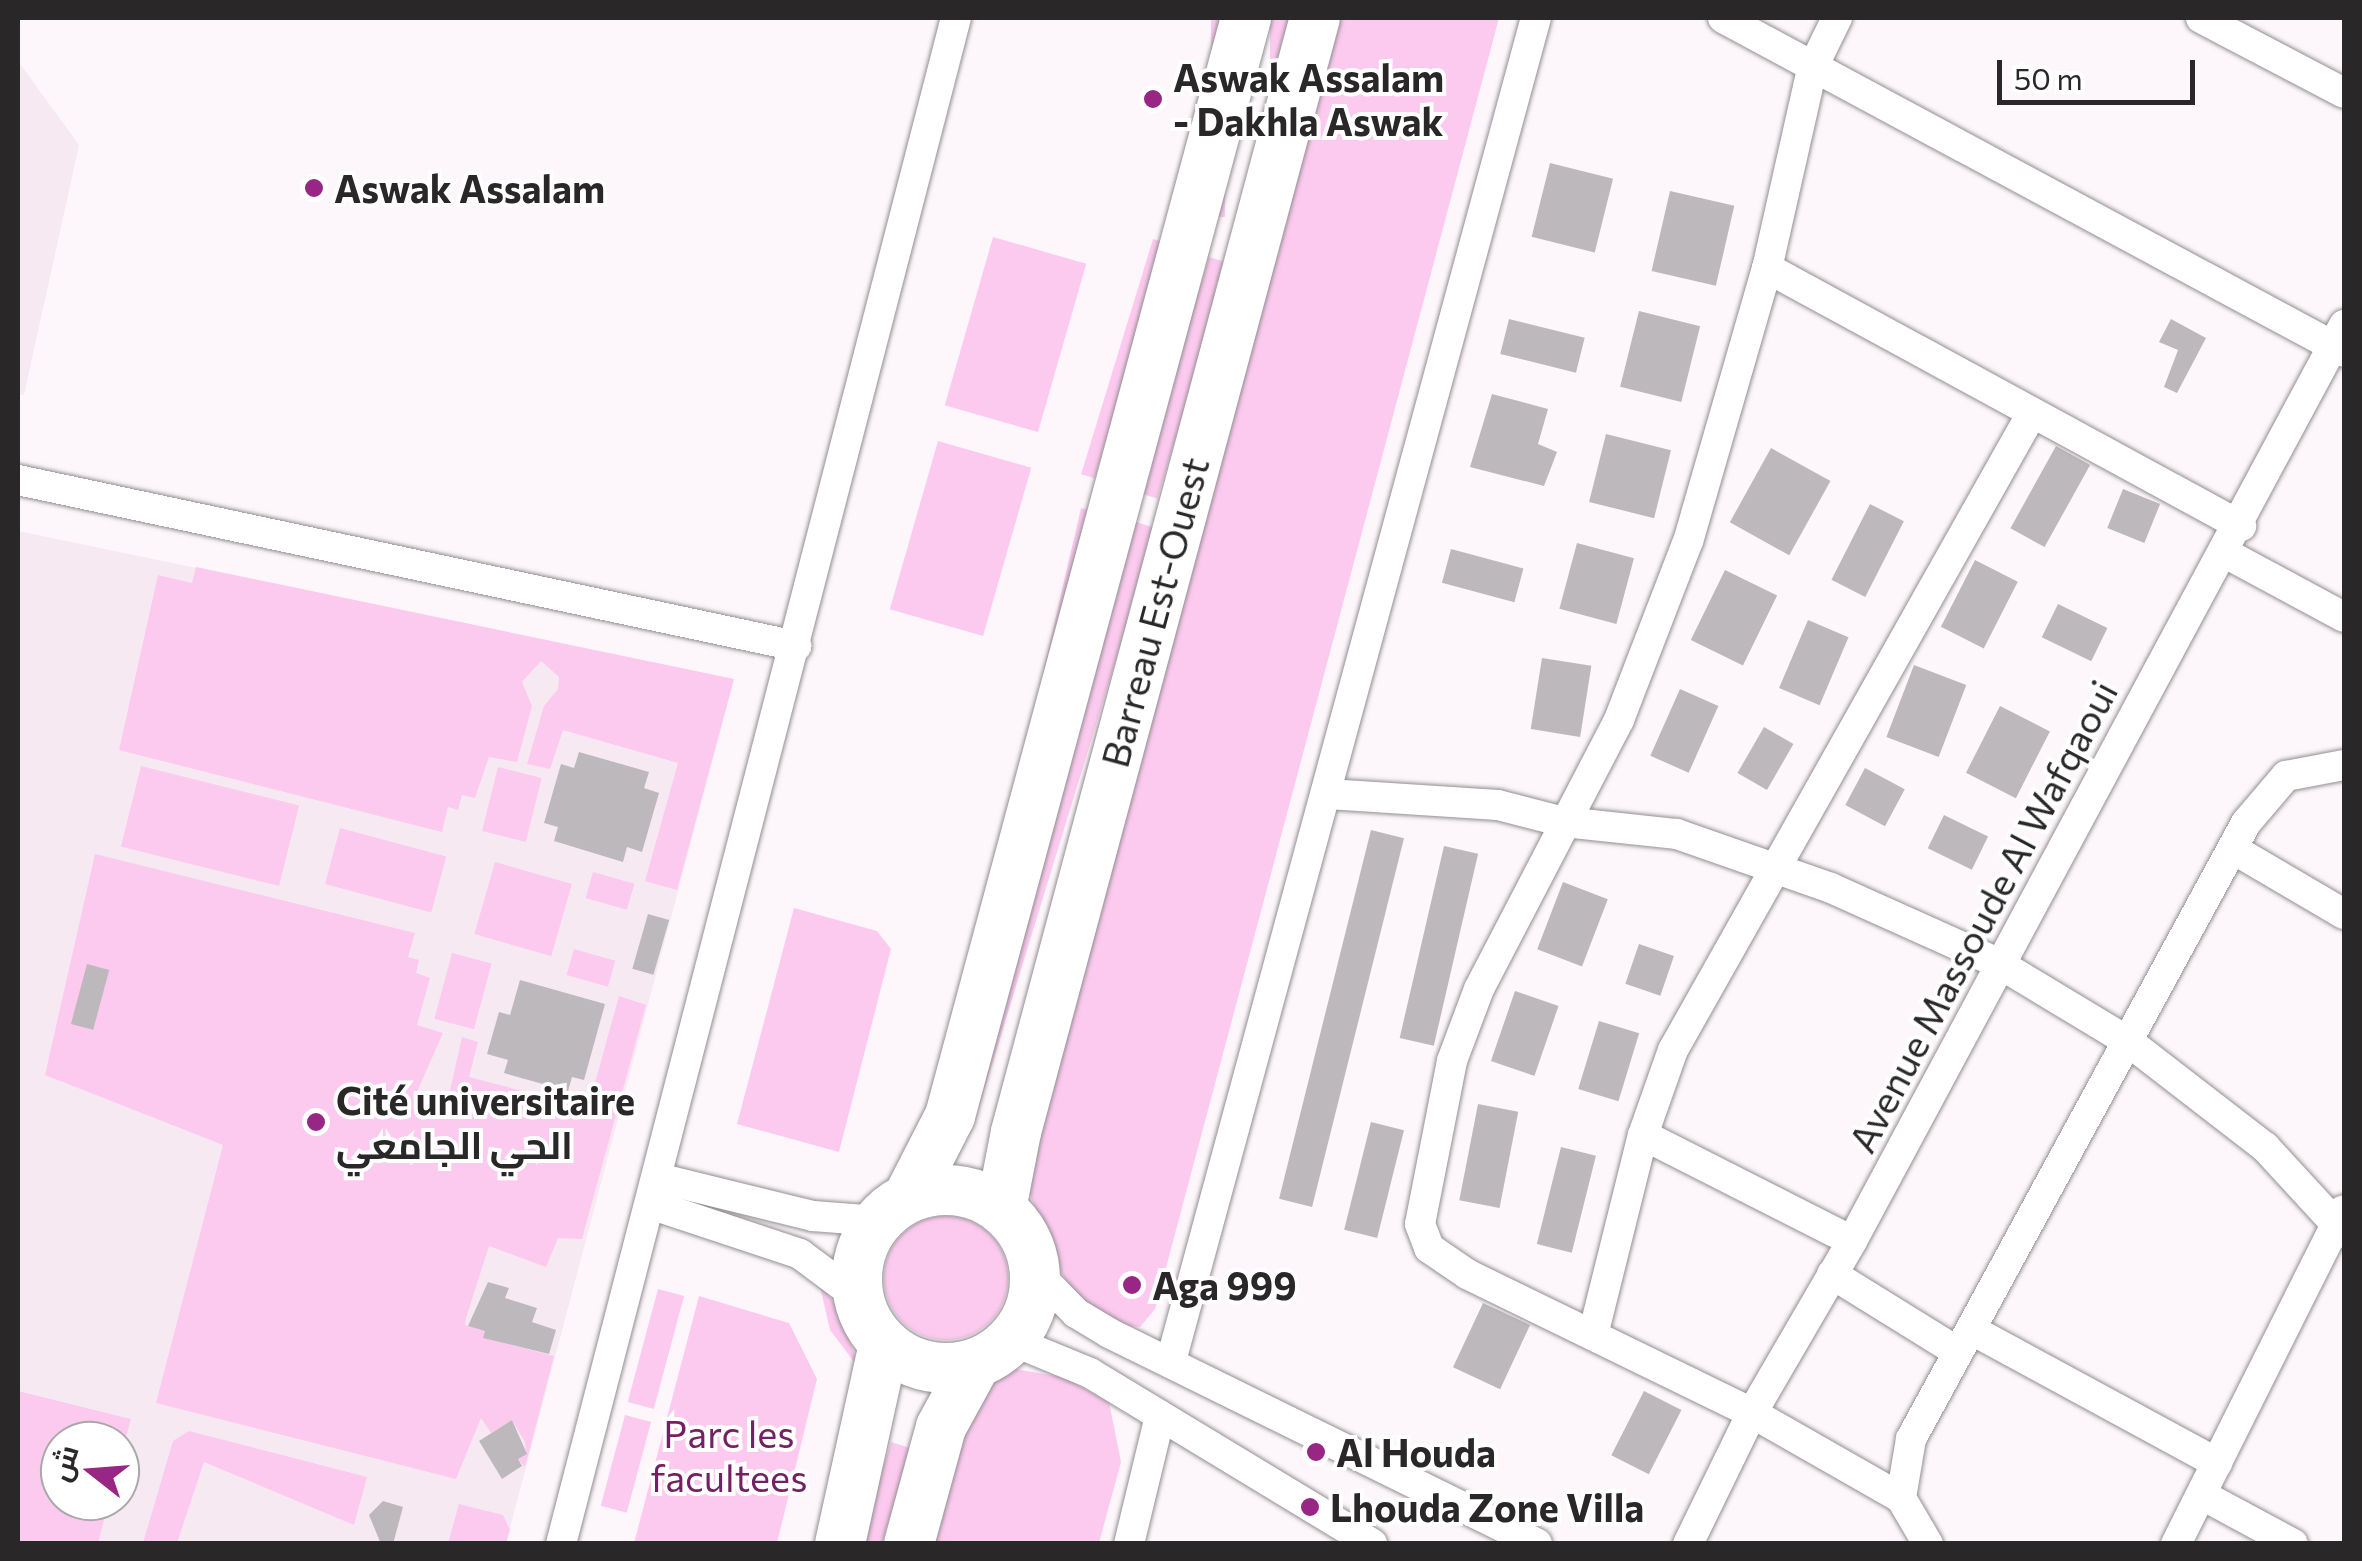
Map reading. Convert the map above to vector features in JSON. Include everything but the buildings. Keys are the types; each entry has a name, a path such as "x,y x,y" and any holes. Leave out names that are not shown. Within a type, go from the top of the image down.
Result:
{"main road":[{"name":"Barreau Est-Ouest","path":"893,1210 950,1116 1246,18"},
{"name":"Barreau Est-Ouest","path":"1002,1209 1026,1093 1315,18"},
{"path":"909,1544 940,1428 993,1352 1030,1308 1034,1270 1024,1236 1002,1209 966,1192 893,1210 860,1257 858,1298 884,1344 928,1367 993,1352"},
{"path":"840,1544 884,1344"}],"street":[{"path":"561,1544 956,18"},
{"path":"1172,1361 1536,18"},
{"path":"1722,18 1812,69 2341,341"},
{"path":"1836,18 1812,69 1766,268 1668,596 1619,720 1479,989 1452,1061 1420,1224 1429,1248 1467,1274 1752,1413 1902,1498 1928,1544"},
{"path":"2201,18 2344,92"},
{"path":"1766,268 2241,526"},
{"name":"Avenue Massoude Al Wafqaoui","path":"1688,1544 1752,1413 1852,1242 1998,963 2341,341"},
{"path":"1593,1334 1643,1135 1673,1050 2031,415"},
{"path":"18,480 796,646"},
{"path":"2225,553 2344,616"},
{"path":"1902,1498 1911,1439 2267,792 2286,776 2344,765"},
{"path":"1328,794 1498,805 1564,822 1677,834 1778,866 1998,963 2129,1042 2265,1147 2342,1221 2176,1544"},
{"path":"2233,849 2344,914"},
{"path":"1643,1135 1852,1242"},
{"path":"654,1191 813,1216 893,1210"},
{"path":"654,1191 800,1254 858,1298"},
{"path":"1034,1270 1076,1314 1538,1544"},
{"path":"1832,1274 2218,1462"},
{"path":"993,1352 1090,1373 1372,1544"},
{"path":"1129,1544 1160,1416"},
{"path":"2204,1496 2294,1544"}],"shaded area":[{"path":"18,61 79,145 24,395 18,394"},
{"name":"Cité universitaire الحي الجامعي","path":"18,531 734,679 506,1543 18,1543"}],"green space":[{"path":"1211,18 1225,18 1225,217 1211,217"},
{"path":"1270,18 1293,18 1293,236 1270,236"},
{"path":"1334,18 1499,18 1155,1309 1140,1327 1121,1325 1078,1300 1055,1262 1030,1194 1035,1132"},
{"path":"993,237 1086,264 1038,432 945,405"},
{"path":"1153,239 1166,243 1094,478 1081,474"},
{"path":"1209,257 1229,263 1157,498 1137,492"},
{"path":"938,441 1031,468 983,636 890,609"},
{"path":"1081,508 1094,511 957,1102 944,1099"},
{"path":"1136,522 1156,528 979,1109 959,1102"},
{"path":"196,567 734,679 677,890 645,881 678,763 563,730 550,769 527,764 544,706 558,689 559,677 541,661 522,682 532,706 517,762 489,757 475,798 462,795 458,810 448,807 442,832 119,750 158,575 192,583"},
{"path":"141,766 299,805 279,886 121,847"},
{"path":"498,767 542,778 526,842 482,831"},
{"path":"340,828 446,856 431,912 325,884"},
{"path":"95,854 415,933 408,957 419,960 416,973 430,978 417,1025 443,1033 416,1094 421,1107 435,1112 447,1104 462,1037 478,1042 469,1077 588,1108 619,996 646,1005 582,1239 558,1238 546,1267 489,1246 466,1318 465,1325 485,1331 484,1338 554,1356 525,1467 518,1459 526,1454 525,1442 512,1420 491,1433 481,1418 456,1479 156,1403 223,1145 45,1075"},
{"path":"495,862 572,884 551,956 474,934"},
{"path":"593,872 634,884 627,910 586,898"},
{"path":"794,908 877,931 891,949 839,1152 737,1124"},
{"path":"574,949 615,961 608,987 567,975"},
{"path":"452,953 492,964 474,1029 434,1019"},
{"path":"946,1216 970,1221 990,1234 1003,1254 1008,1278 1003,1302 990,1322 970,1335 946,1340 922,1335 902,1322 889,1302 884,1278 889,1254 902,1234 922,1221"},
{"path":"819,1282 842,1314 858,1367 830,1330"},
{"path":"658,1289 684,1296 654,1409 628,1402"},
{"name":"Parc les facultees","path":"699,1296 789,1323 817,1379 777,1543 634,1543"},
{"path":"1009,1368 1063,1377 1109,1402 1121,1462 1099,1543 927,1544 947,1468 994,1378"},
{"path":"18,1391 131,1419 40,1421 40,1521 104,1521 98,1543 18,1543"},
{"path":"625,1415 651,1422 627,1513 601,1506"},
{"path":"189,1431 367,1477 354,1525 204,1462 177,1543 143,1543 173,1441"},
{"path":"891,1442 911,1448 882,1544 860,1543"},
{"path":"459,1504 503,1515 510,1530 506,1543 448,1543"}],"place":[{"name":"Aswak Assalam - Dakhla Aswak","path":"1153,99"},
{"name":"Aswak Assalam","path":"314,188"},
{"name":"Cité universitaire الحي الجامعي","path":"316,1122"},
{"name":"Aga 999","path":"1132,1285"},
{"name":"Al Houda","path":"1316,1452"},
{"name":"Lhouda Zone Villa","path":"1310,1507"}]}
